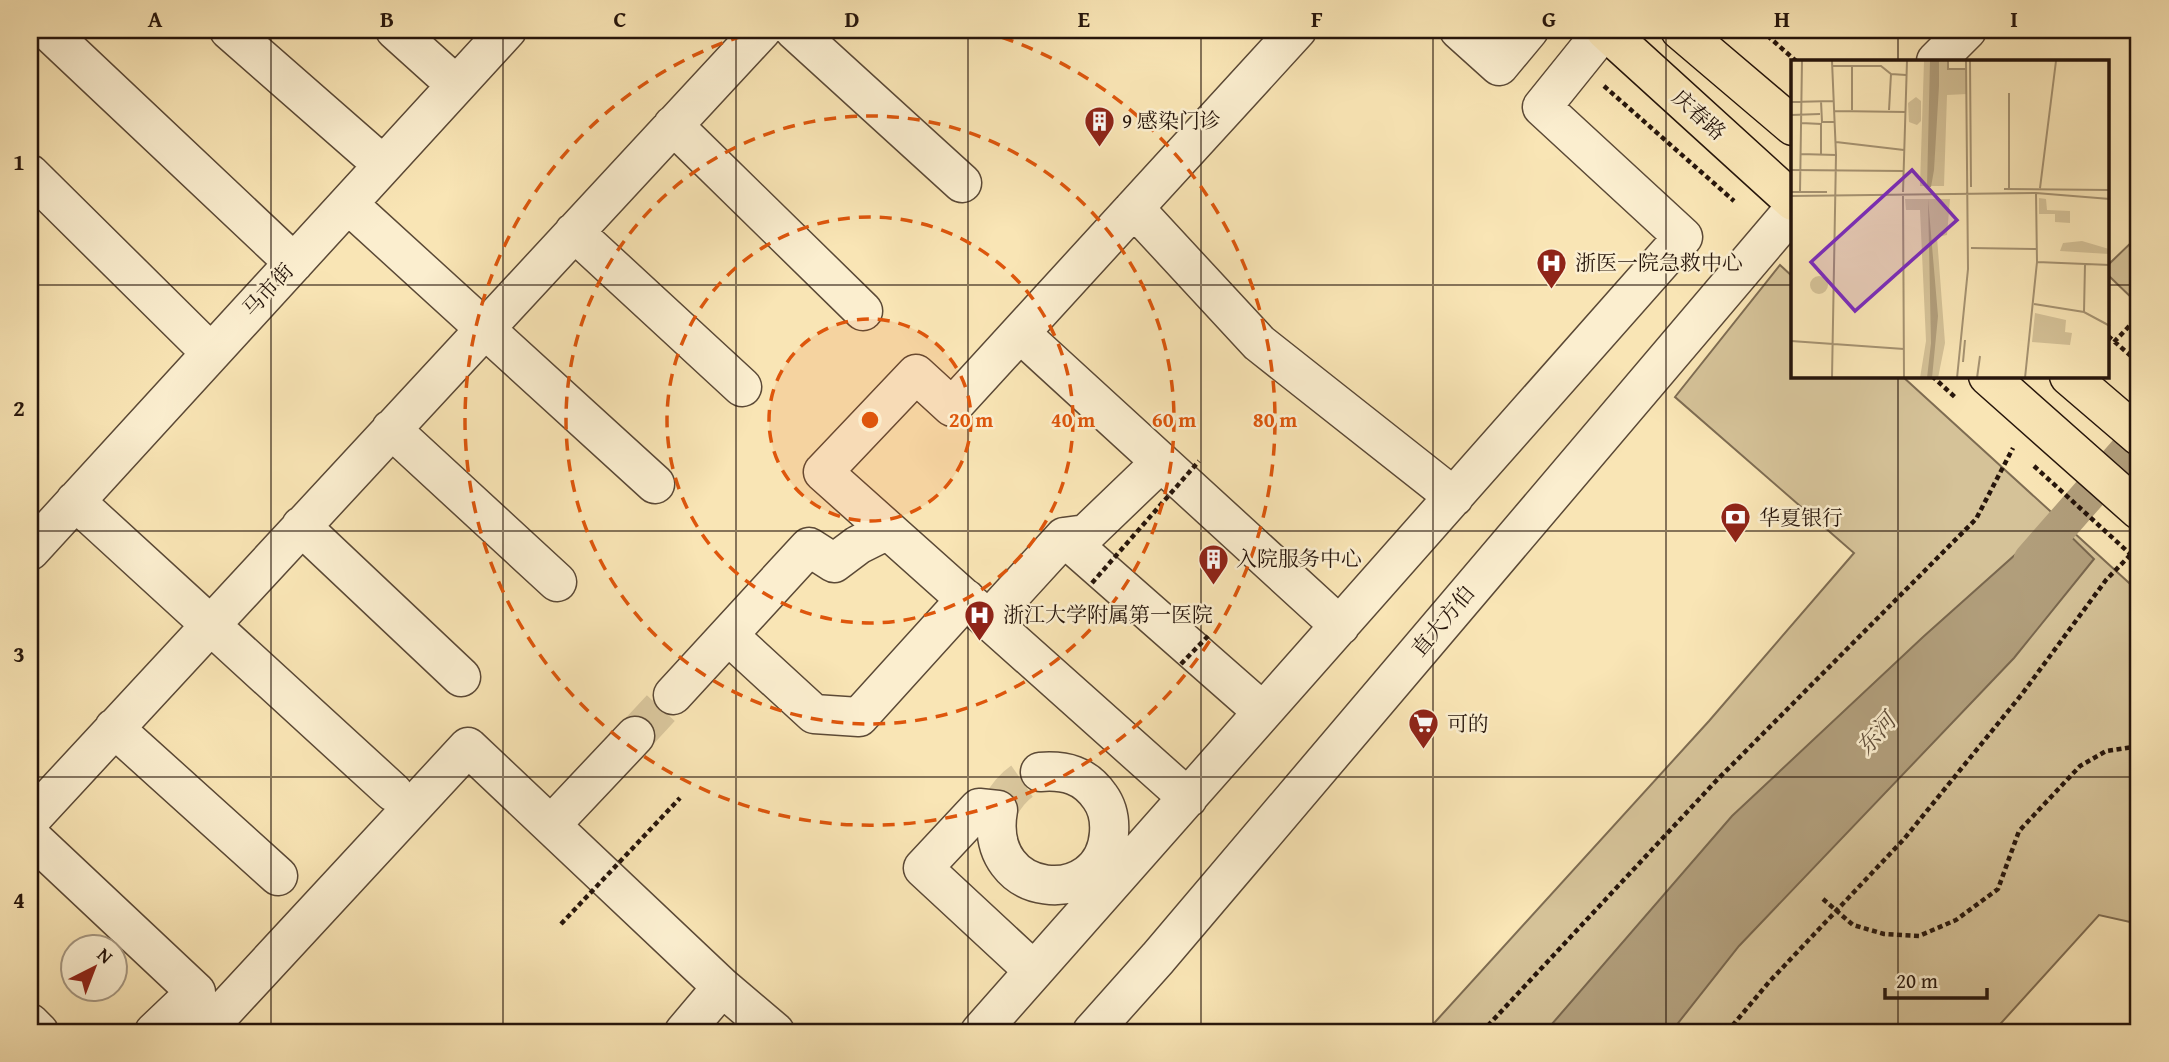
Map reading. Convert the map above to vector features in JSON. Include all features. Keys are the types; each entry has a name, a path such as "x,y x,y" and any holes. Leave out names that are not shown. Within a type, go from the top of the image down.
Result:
{"main road":[{"name":"庆春路","path":"1605,30 1791,199"},
{"path":"1680,30 1791,125"},
{"path":"1990,378 2045,452 2139,510"},
{"path":"2082,388 2139,436"}],"street":[{"path":"47,30 79,53 294,262"},
{"path":"229,30 383,165"},
{"path":"395,30 456,85"},
{"name":"马市街","path":"30,551 507,30"},
{"path":"30,820 761,30"},
{"path":"794,30 962,183"},
{"path":"1188,798 823,472 916,374 953,407 1297,30"},
{"path":"1459,30 1499,66 1511,36"},
{"path":"981,1032 1034,971 1111,867 1188,798 1683,237 1542,107 1605,30"},
{"path":"1937,60 1967,30"},
{"path":"1555,92 1654,184"},
{"path":"673,125 863,311"},
{"path":"30,174 211,353"},
{"path":"348,204 655,484"},
{"path":"1134,208 1259,343 1454,497"},
{"name":"直大方伯","path":"1092,1032 1782,222"},
{"path":"573,233 742,387"},
{"path":"1020,333 1340,626"},
{"path":"391,429 557,582"},
{"path":"729,636 814,714 859,717 977,609 1064,537 1086,534 1161,462"},
{"path":"75,501 393,792"},
{"path":"301,526 461,677"},
{"path":"673,695 808,547 834,564 858,545 888,530"},
{"path":"1064,537 1264,712"},
{"path":"114,728 278,876"},
{"path":"551,825 635,736"},
{"path":"1094,788 1131,746"},
{"path":"204,1032 468,747 722,987 775,1032"},
{"path":"1040,772 1060,771 1079,776 1094,788 1105,804 1110,822 1111,867"},
{"path":"1034,971 923,868 979,808 998,810 995,828 998,846 1007,862 1020,876 1037,883 1055,885 1073,882 1089,873 1111,867"},
{"path":"30,836 196,992 154,1032"},
{"path":"684,1032 722,987"},
{"path":"30,1023 39,1032"}],"path":[{"path":"1761,30 1795,60"},
{"path":"1578,62 1782,222"},
{"path":"2114,342 2139,316"},
{"path":"2110,338 2139,363"},
{"path":"1482,1032 1715,782 1976,519 2013,448"},
{"path":"2045,452 2139,562"},
{"path":"1093,583 1199,461"},
{"path":"1727,1032 1769,982 1904,839 2022,694 2106,580 2139,545"},
{"path":"1181,664 1210,635"},
{"path":"1823,899 1853,925 1884,934 1919,936 1956,920 1998,889 2019,831 2080,766 2106,751 2133,747 2139,753"},
{"path":"561,924 680,798"}],"shaded area":[{"path":"2139,235 2139,305 2110,277 2110,263"},
{"path":"1780,265 1791,275 1791,378 1904,378 2139,592 2139,924 2099,915 1993,1032 1426,1032 1709,721 1854,553 1675,397"}],"water":[{"path":"2054,520 2094,559 2014,658 1739,946 1671,1032 1545,1032 1732,816 1923,637"}],"waterway":[{"name":"东河","path":"2031,560 2139,437"}],"tunnel":[{"path":"635,736 673,695"},
{"path":"998,810 1015,786 1040,772"}],"place":[{"name":"9 感染门诊","path":"1099,148"},
{"name":"浙医一院急救中心","path":"1552,290"},
{"name":"华夏银行","path":"1736,545"},
{"name":"入院服务中心","path":"1213,586"},
{"name":"浙江大学附属第一医院","path":"980,642"},
{"name":"可的","path":"1424,751"}]}
